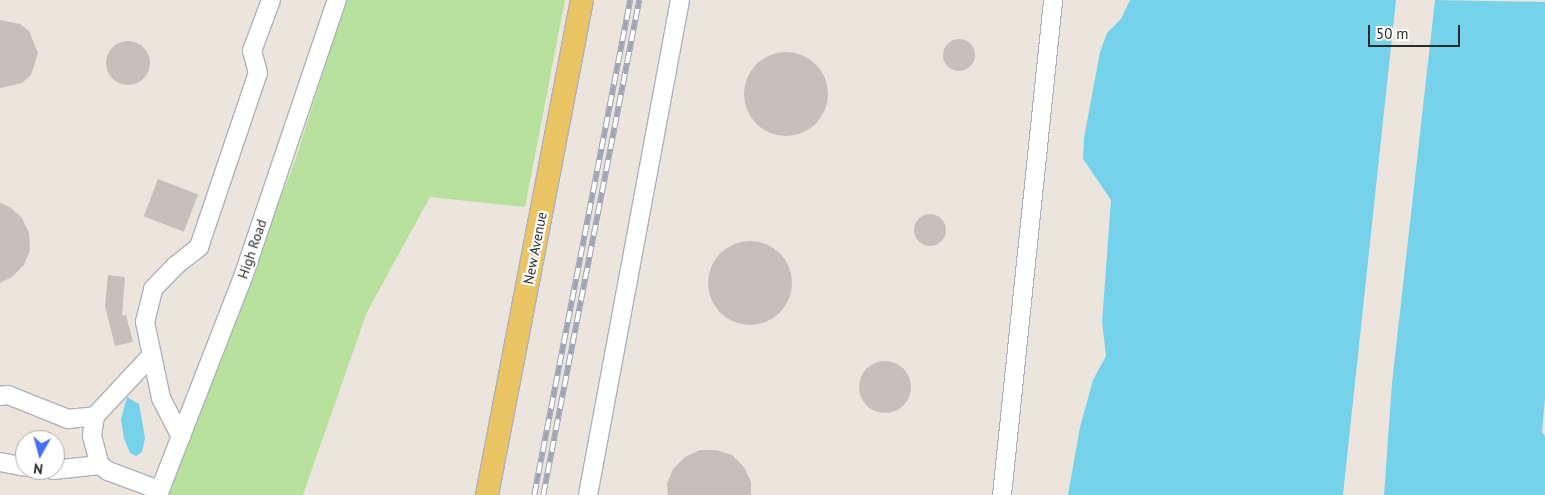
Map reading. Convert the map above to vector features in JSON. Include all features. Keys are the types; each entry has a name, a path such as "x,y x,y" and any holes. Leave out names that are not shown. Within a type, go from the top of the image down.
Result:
{"main road":[{"name":"New Avenue","path":"487,495 582,0"}],"street":[{"path":"180,436 160,398 146,322 153,289 175,266 199,247 258,73 252,51 271,0"},
{"name":"High Road","path":"158,493 242,280 337,0"},
{"path":"588,495 680,0"},
{"path":"1002,495 1053,0"},
{"path":"151,356 95,416 92,436 100,465 108,471 158,493"},
{"path":"0,396 8,395 68,419 95,416"},
{"path":"0,462 15,465"},
{"path":"65,469 100,465"}],"green space":[{"path":"346,0 565,0 525,207 430,197 367,312 303,495 166,495 295,161"}],"water":[{"path":"1130,0 1396,0 1343,495 1068,495 1080,427 1093,380 1106,356 1102,322 1111,200 1083,159 1084,138 1100,52 1107,33 1121,19"},
{"path":"1435,0 1545,2 1545,398 1542,432 1545,436 1545,495 1384,495 1392,383"},
{"path":"127,397 139,404 145,438 142,452 136,456 130,453 124,438 121,419"}],"building":[{"path":"0,20 20,24 29,31 38,53 31,75 22,83 0,88"},
{"path":"959,39 965,40 970,44 974,49 974,61 970,66 965,70 959,71 953,70 948,66 944,61 943,55 944,49 948,44 953,40"},
{"path":"128,41 140,45 146,51 150,63 146,75 140,81 128,85 116,81 110,75 106,63 110,51 116,45"},
{"path":"786,52 802,55 816,64 825,78 828,94 825,110 816,124 802,133 786,136 770,133 756,124 747,110 744,94 747,78 756,64 770,55"},
{"path":"158,179 198,194 184,232 144,216"},
{"path":"0,203 10,207 22,218 29,233 30,250 24,265 12,277 0,283"},
{"path":"930,214 936,215 941,219 945,224 945,236 941,241 936,245 930,246 924,245 919,241 915,236 914,230 915,224 919,219 924,215"},
{"path":"750,241 766,244 780,253 789,267 792,283 789,299 780,313 766,322 750,325 734,322 720,313 711,299 708,283 711,267 720,253 734,244"},
{"path":"108,275 125,277 122,316 126,315 133,342 115,346 105,306"},
{"path":"880,361 890,361 904,368 911,382 911,392 904,406 890,413 880,413 870,409 863,402 859,392 859,382 863,372 870,365"},
{"path":"700,450 716,450 732,455 744,467 751,482 751,495 668,495 667,484 673,469 685,457"}],"railway":[{"path":"534,495 630,0"},
{"path":"543,495 639,0"}]}
